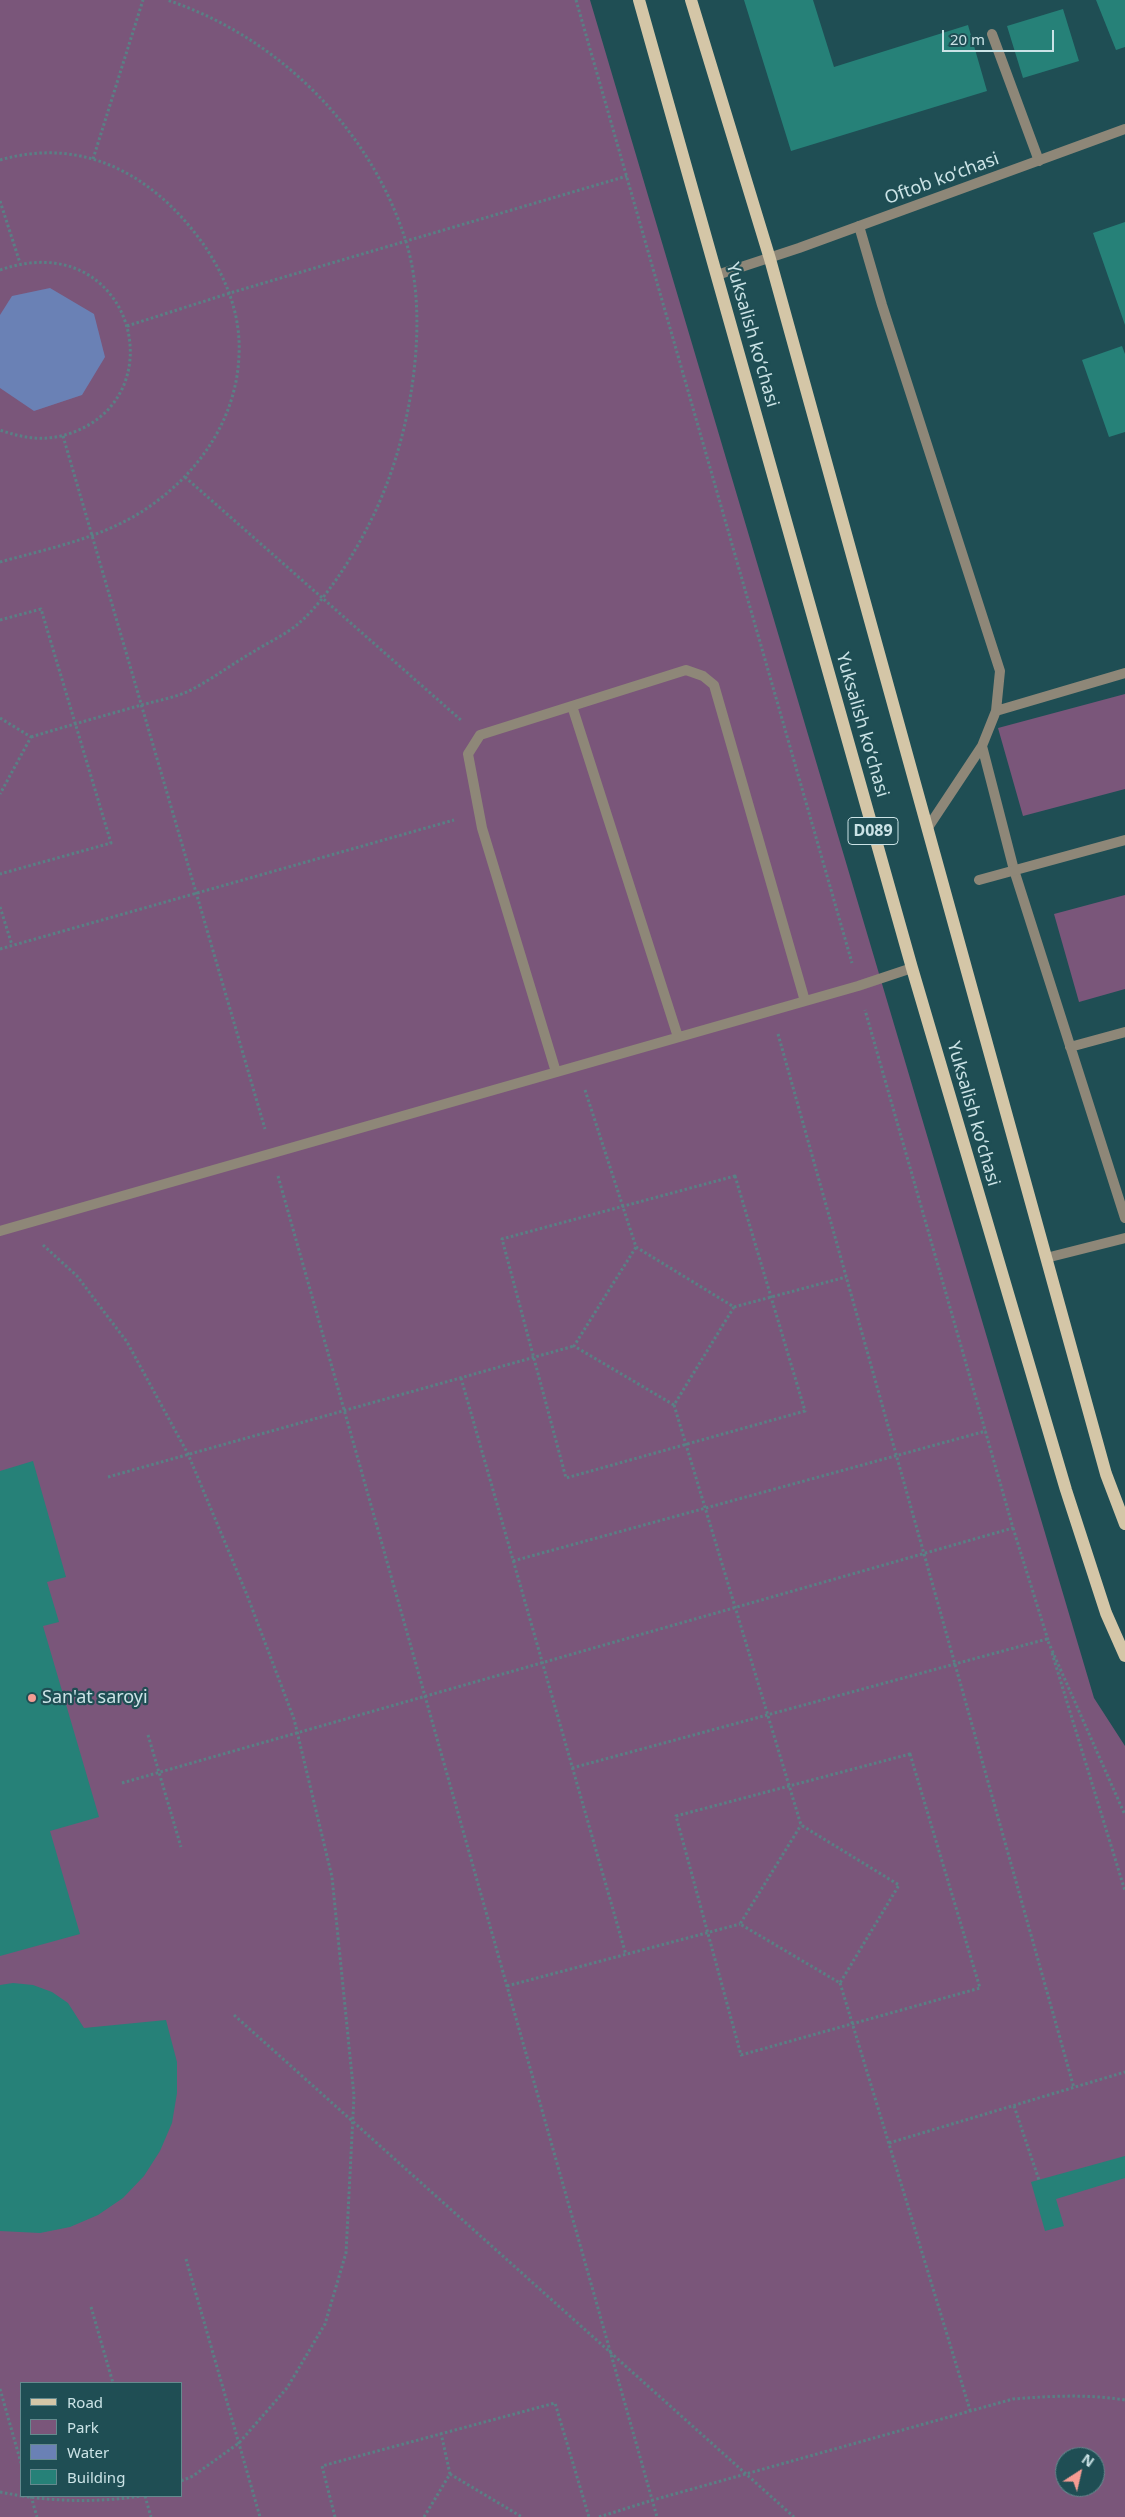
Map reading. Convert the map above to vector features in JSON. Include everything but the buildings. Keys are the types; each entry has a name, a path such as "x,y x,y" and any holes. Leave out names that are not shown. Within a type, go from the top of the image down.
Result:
{"main road":[{"name":"Yuksalish koʻchasi","path":"638,0 912,968 1066,1490 1106,1613 1125,1656"},
{"name":"Yuksalish koʻchasi","path":"691,0 770,259 1106,1474 1125,1524"}],"street":[{"path":"992,34 1039,161"},
{"name":"Oftob koʻchasi","path":"717,275 770,259 1125,129"},
{"path":"859,226 882,305 1000,671 996,711 982,746 927,829"},
{"path":"556,1072 480,814 468,754 480,735 686,670 703,676 714,685 804,1000"},
{"path":"996,711 1125,673"},
{"path":"572,706 678,1037"},
{"path":"982,746 1014,870 1125,1218"},
{"path":"979,880 1125,840"},
{"path":"0,1232 858,986 912,968"},
{"path":"1070,1047 1125,1032"},
{"path":"1046,1258 1125,1238"}],"path":[{"path":"93,159 143,0"},
{"path":"0,718 31,736 188,692 298,624 321,597 358,546 380,502 396,461 407,419 414,376 416,333 414,289 405,241 393,206 373,168 350,133 323,100 292,71 260,46 225,24 167,0"},
{"path":"576,0 1013,1528 1125,1891"},
{"path":"0,160 40,153 67,154 93,159 120,168 144,183 166,200 192,229 214,260 230,293 237,324 239,344 236,383 227,412 216,435 202,457 184,477 149,506 126,521 92,536 0,562"},
{"path":"127,326 230,293 627,176"},
{"path":"0,201 20,263"},
{"path":"0,270 20,263 42,261 65,264 87,273 105,287 114,299 127,326 130,346 129,366 123,386 113,403 83,429 64,436 42,439 21,437 0,430"},
{"path":"64,436 345,1410 657,2517"},
{"path":"184,477 480,735"},
{"path":"0,620 41,609 111,843 0,874"},
{"path":"0,794 31,736"},
{"path":"0,949 480,814"},
{"path":"0,907 12,946"},
{"path":"772,1010 1074,2088"},
{"path":"577,1066 636,1247 734,1307"},
{"path":"735,1176 771,1298 805,1411 566,1478 502,1239 735,1176"},
{"path":"23,1225 77,1276 127,1342 188,1454 248,1594 297,1732 332,1877 354,2096 346,2253 325,2324 286,2388 239,2443 193,2476 182,2481"},
{"path":"108,1477 574,1346 636,1247"},
{"path":"674,1405 734,1307 846,1277"},
{"path":"574,1346 674,1405 801,1825 900,1885 840,1982"},
{"path":"461,1378 626,1955"},
{"path":"513,1561 986,1431"},
{"path":"122,1782 1013,1528"},
{"path":"572,1768 1047,1639"},
{"path":"1047,1639 1125,1815"},
{"path":"148,1735 181,1847"},
{"path":"910,1754 980,1988 741,2055 676,1816 789,1786 910,1754"},
{"path":"740,1924 801,1825"},
{"path":"508,1986 740,1924 840,1982 970,2410"},
{"path":"234,2015 794,2517"},
{"path":"889,2143 1125,2072"},
{"path":"1014,2106 1039,2180"},
{"path":"186,2259 260,2517"},
{"path":"91,2307 113,2382"},
{"path":"0,2389 20,2459"},
{"path":"600,2517 652,2500 1013,2399 1060,2395 1125,2400"},
{"path":"336,2517 322,2466 555,2403 589,2517"},
{"path":"424,2517 450,2474 441,2434"},
{"path":"450,2474 522,2517"},
{"path":"0,2492 20,2496"},
{"path":"37,2517 31,2497 108,2501 136,2497"},
{"path":"143,2497 151,2517"}],"green space":[{"path":"0,0 590,0 1094,1698 1125,1746 1125,2517 0,2517"},
{"path":"1125,694 1125,789 1023,816 998,728"},
{"path":"1125,895 1125,989 1079,1002 1054,914"}],"water":[{"path":"50,288 94,314 105,357 82,395 34,411 0,388 0,315 12,296"}],"place":[{"name":"San'at saroyi","path":"32,1698"}]}
